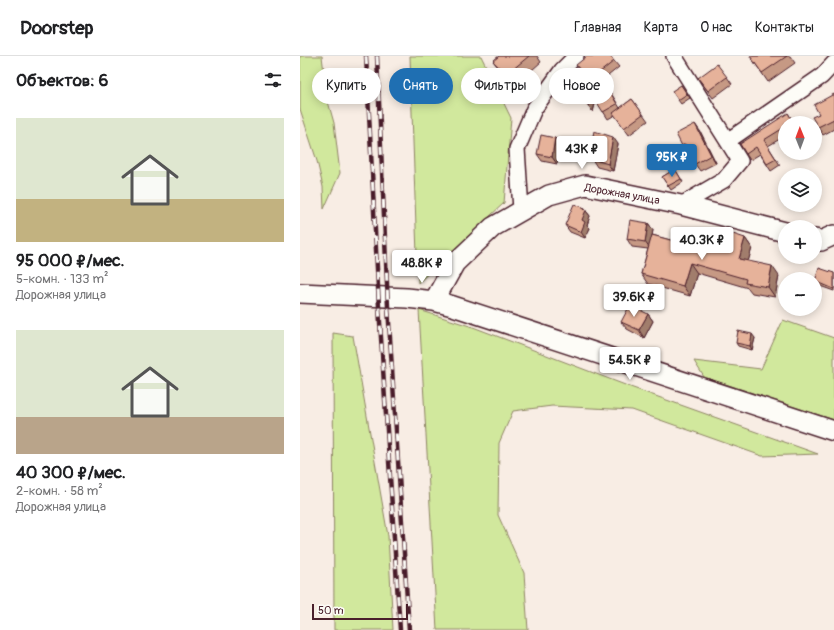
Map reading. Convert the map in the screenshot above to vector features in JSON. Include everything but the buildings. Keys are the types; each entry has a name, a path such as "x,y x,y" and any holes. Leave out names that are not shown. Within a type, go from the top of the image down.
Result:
{"street":[{"path":"521,210 517,149 534,109 562,70 576,56"},
{"path":"674,56 729,140 740,160 724,180 681,205"},
{"path":"729,140 822,76 834,63"},
{"name":"Дорожная улица","path":"434,301 455,263 493,227 549,195 585,185 681,205 778,230"},
{"path":"300,293 407,298 434,301 834,431"}],"green space":[{"path":"300,56 322,56 323,68 312,68 312,104 329,104 334,123 340,173 324,209 323,187 317,161 300,109"},
{"path":"410,56 481,56 487,68 461,68 461,104 504,104 511,118 504,203 418,283 412,104 453,104 453,68 410,68"},
{"path":"419,310 473,327 633,388 818,454 762,456 632,410 552,406 513,411 499,443 498,515 524,573 528,630 437,630"},
{"path":"783,320 834,338 834,420 704,377 694,361 761,369"},
{"path":"333,333 353,336 388,536 393,630 334,630"}],"railway":[{"path":"366,56 379,307 400,630"},
{"path":"377,56 388,307 409,630"}]}
